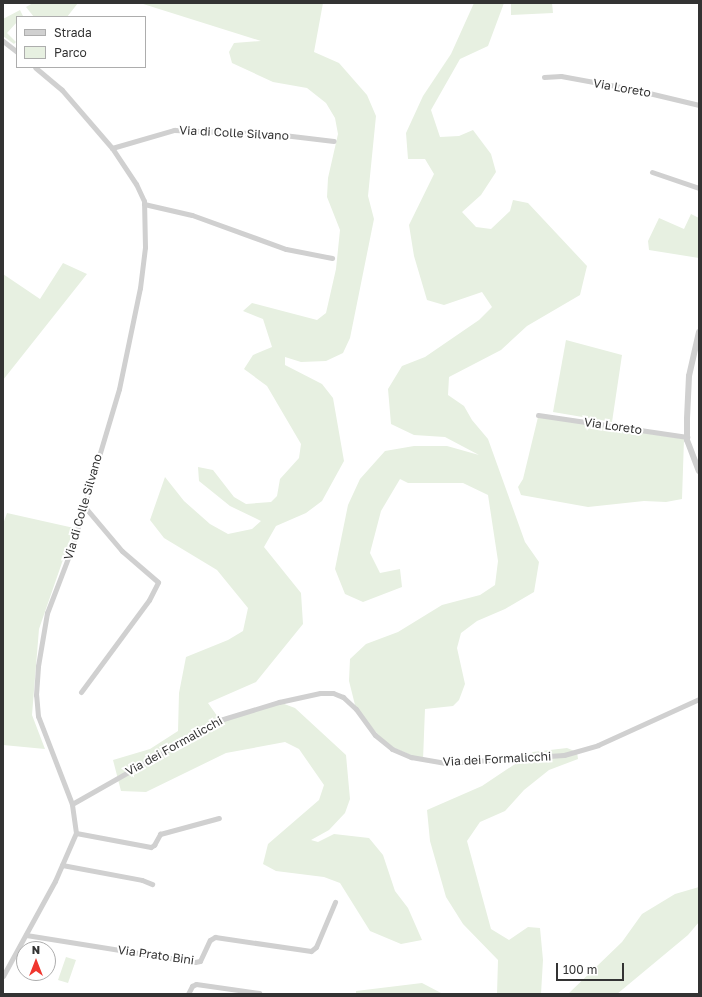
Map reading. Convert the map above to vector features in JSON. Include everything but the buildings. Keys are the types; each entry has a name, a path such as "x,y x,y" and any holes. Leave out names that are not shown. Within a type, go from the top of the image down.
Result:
{"street":[{"path":"3,41 16,51"},
{"name":"Via di Colle Silvano","path":"36,68 56,84 112,148 134,181 144,204 145,247 140,288 118,389 69,558 47,613 36,692 42,730 72,804"},
{"name":"Via Loreto","path":"544,76 561,76 632,88 699,105"},
{"name":"Via di Colle Silvano","path":"112,148 172,130 274,134 334,141"},
{"path":"652,172 699,188"},
{"path":"144,204 192,215 286,249 332,258"},
{"path":"699,332 689,380 687,437 699,471"},
{"name":"Via Loreto","path":"538,415 687,437"},
{"path":"81,692 149,600 158,583 154,576 122,551 84,506"},
{"name":"Via dei Formalicchi","path":"72,804 220,720 279,702 320,693 333,693 343,697 356,709 375,735 398,752 429,761 451,763 564,755 598,745 699,700"},
{"path":"3,976 62,865 76,833 72,804"},
{"path":"76,833 151,847 161,833 219,818"},
{"path":"62,865 142,880 152,884"},
{"name":"Via Prato Bini","path":"26,935 195,962 200,961 210,940 215,937 312,951 316,947 335,902"},
{"name":"Via Prato Bini","path":"188,994 192,986 196,984 259,993"}],"green space":[{"path":"33,3 78,3 68,16 33,16 26,7"},
{"path":"140,3 323,3 314,52 339,63 367,95 376,116 368,196 374,219 350,338 343,353 326,361 301,362 285,357 285,365 322,384 333,398 344,461 322,501 306,513 276,526 264,547 301,593 303,624 256,682 208,703 220,720 279,702 295,708 346,755 350,799 345,813 329,830 311,840 318,842 334,834 369,838 383,855 395,891 408,908 422,940 401,944 370,931 340,883 324,877 276,871 263,864 268,844 319,800 324,785 299,749 285,742 226,753 146,792 121,791 113,760 150,749 178,731 179,693 186,657 228,640 243,631 248,608 217,570 164,538 150,520 165,477 184,501 210,524 228,534 252,529 261,521 230,506 199,481 198,467 213,470 234,497 246,504 271,502 277,496 280,479 299,458 301,444 267,386 244,369 253,355 272,347 263,319 243,311 252,303 317,320 326,313 336,269 340,230 327,197 328,178 338,134 335,118 326,103 307,88 273,82 232,63 229,52 234,43 261,41"},
{"path":"474,3 504,3 488,46 460,59 431,110 440,137 459,136 473,130 491,154 496,172 481,195 462,212 476,227 491,229 510,211 513,200 528,203 587,266 580,295 527,326 501,350 449,377 448,395 464,406 472,420 488,439 525,542 539,562 534,592 505,609 477,621 461,633 457,648 465,684 459,700 453,706 425,709 423,760 387,745 356,709 349,681 350,659 366,644 398,632 442,605 480,595 495,585 498,561 488,495 463,483 408,483 400,479 381,511 370,553 380,573 400,569 402,587 363,602 345,594 335,569 348,505 360,479 385,451 414,446 447,446 479,455 445,437 414,435 391,424 388,389 402,366 425,357 479,320 492,307 482,292 444,305 427,300 414,256 409,225 434,174 425,159 408,159 406,133 423,96 451,54"},
{"path":"511,3 552,3 553,13 511,15"},
{"path":"20,10 23,16 16,16 16,23 7,33 16,42 14,44 3,36 3,19"},
{"path":"691,214 699,218 699,258 649,250 648,241 659,218 684,229"},
{"path":"63,263 87,274 3,380 3,274 40,299"},
{"path":"566,340 622,355 612,422 553,412"},
{"path":"538,417 684,439 682,499 666,502 644,501 588,507 521,495 518,487 523,479"},
{"path":"7,513 74,528 39,629 32,715 45,749 3,745 3,524"},
{"path":"567,748 577,752 578,759 549,770 524,790 505,811 480,822 467,841 491,929 509,940 528,927 540,928 543,960 541,994 497,994 498,960 463,924 446,897 430,841 427,810 482,786 533,752"},
{"path":"699,887 699,922 688,935 617,994 568,994 622,942 642,914 675,894"},
{"path":"66,957 76,960 68,983 58,980"},
{"path":"422,983 443,994 356,994 356,991"}]}
